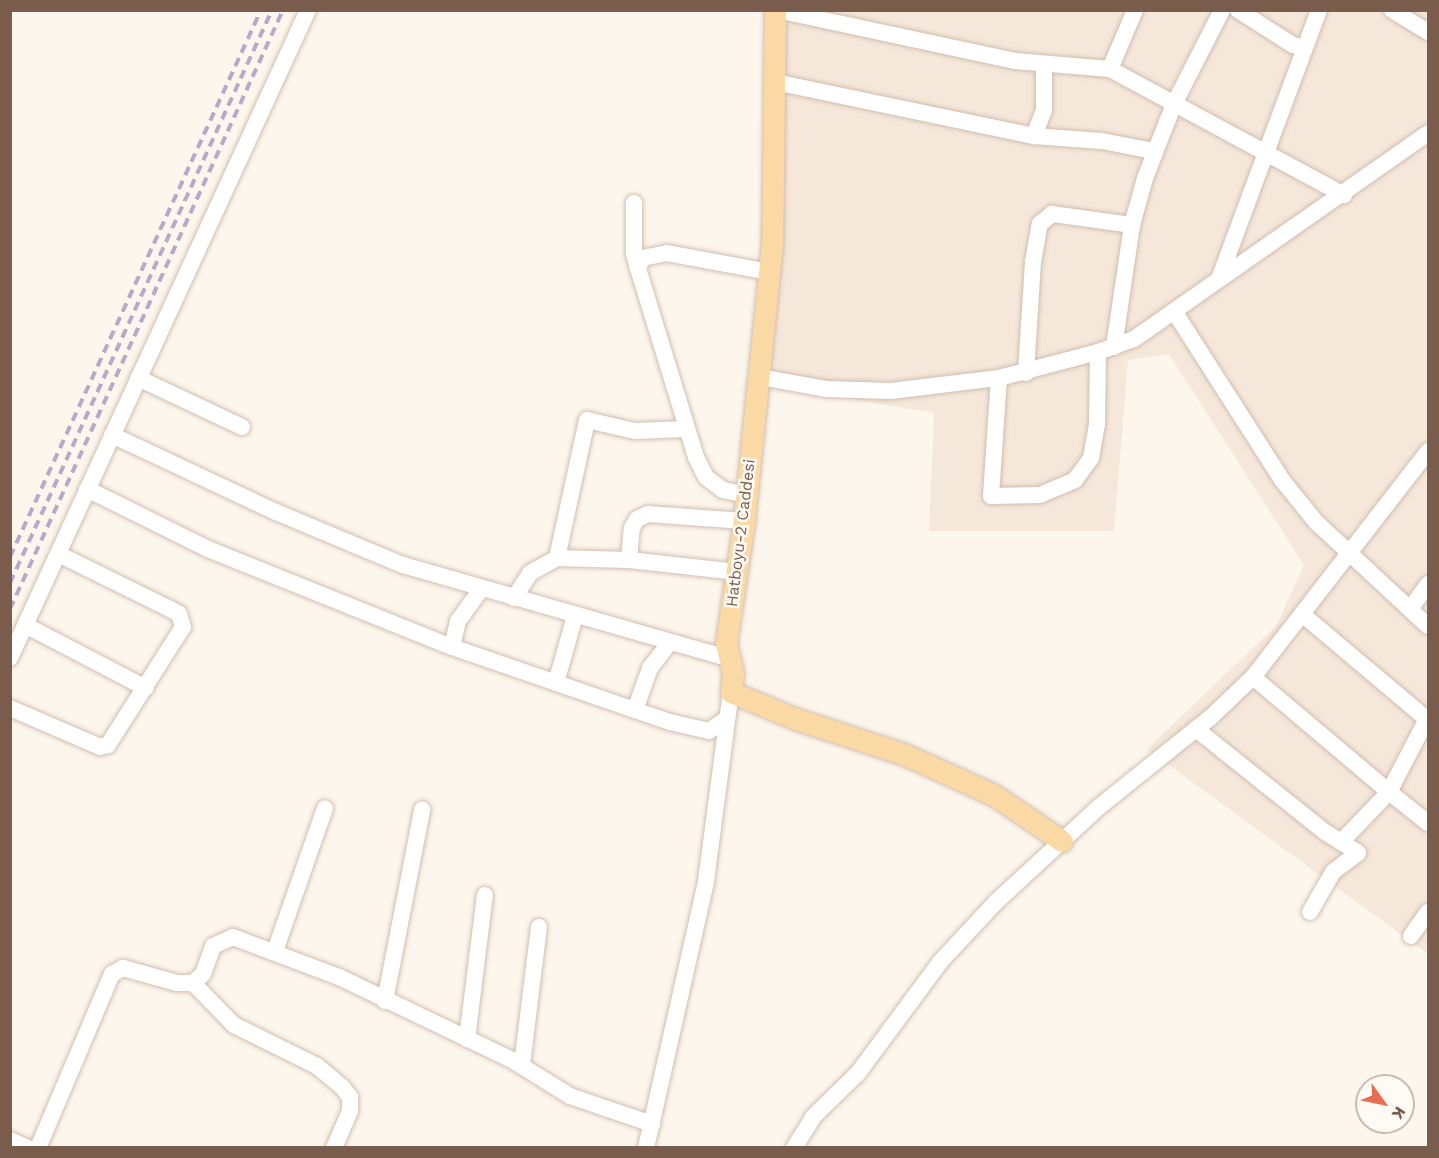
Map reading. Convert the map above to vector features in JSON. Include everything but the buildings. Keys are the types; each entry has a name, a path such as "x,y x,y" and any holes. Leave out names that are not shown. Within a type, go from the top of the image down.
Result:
{"main road":[{"name":"Hatboyu-2 Caddesi","path":"731,692 730,660 726,643 744,521 770,272 776,10"},
{"path":"731,692 796,719 916,759 994,795 1062,841"}],"street":[{"path":"10,658 308,10"},
{"path":"776,10 1044,66 1110,69 1344,195"},
{"path":"1110,69 1135,10"},
{"path":"999,378 991,496 1040,495 1076,480 1091,458 1106,350 1132,225 1154,151 1174,104 1222,10"},
{"path":"1238,10 1293,45 1305,48"},
{"path":"1219,279 1318,10"},
{"path":"1392,10 1428,32"},
{"path":"1034,136 1044,110 1044,66"},
{"path":"775,82 1034,136 1101,141 1154,151"},
{"path":"760,377 826,389 870,391 999,378 1026,373 1106,350 1134,339 1344,195 1428,133"},
{"path":"634,203 634,254 686,429 706,477 723,490 747,495"},
{"path":"1026,373 1033,262 1040,224 1052,214 1132,225"},
{"path":"638,269 642,258 666,254 770,272"},
{"path":"1174,311 1282,480 1316,522 1428,626"},
{"path":"138,378 242,427"},
{"path":"557,558 587,420 635,431 686,429"},
{"path":"111,435 331,536 481,589 730,660"},
{"path":"794,1148 813,1118 858,1073 940,962 1062,841 1196,729 1253,677 1351,555 1428,451"},
{"path":"87,489 208,549 452,647 635,710 709,731 724,720"},
{"path":"629,560 632,528 637,519 648,514 744,521"},
{"path":"10,708 100,747 108,745 183,627 179,614 58,554"},
{"path":"514,598 530,573 557,558 629,560 737,572"},
{"path":"1410,609 1428,584"},
{"path":"452,647 458,621 481,589"},
{"path":"1302,614 1428,719 1389,792 1341,842"},
{"path":"556,683 575,616"},
{"path":"25,625 146,688"},
{"path":"635,710 650,668 669,644"},
{"path":"1253,677 1428,823"},
{"path":"646,1148 706,881 724,720 731,692"},
{"path":"1196,729 1358,853 1333,872 1310,912"},
{"path":"274,951 324,808"},
{"path":"385,1001 422,810"},
{"path":"467,1039 485,895"},
{"path":"1411,936 1428,912"},
{"path":"522,1065 539,927"},
{"path":"38,1148 112,974 123,968 177,983 193,983 203,974 213,946 227,938 240,938 339,977 522,1065 564,1093 652,1124"},
{"path":"193,983 234,1026 317,1066 343,1088 350,1097 350,1111 334,1148"},
{"path":"10,1140 28,1148"}],"shaded area":[{"path":"771,11 1428,11 1428,954 1147,749 1276,626 1304,565 1169,354 1128,360 1114,531 929,531 934,413 755,383 766,249"}],"railway":[{"path":"10,557 261,10"},
{"path":"10,583 272,10"},
{"path":"10,609 283,10"}]}
